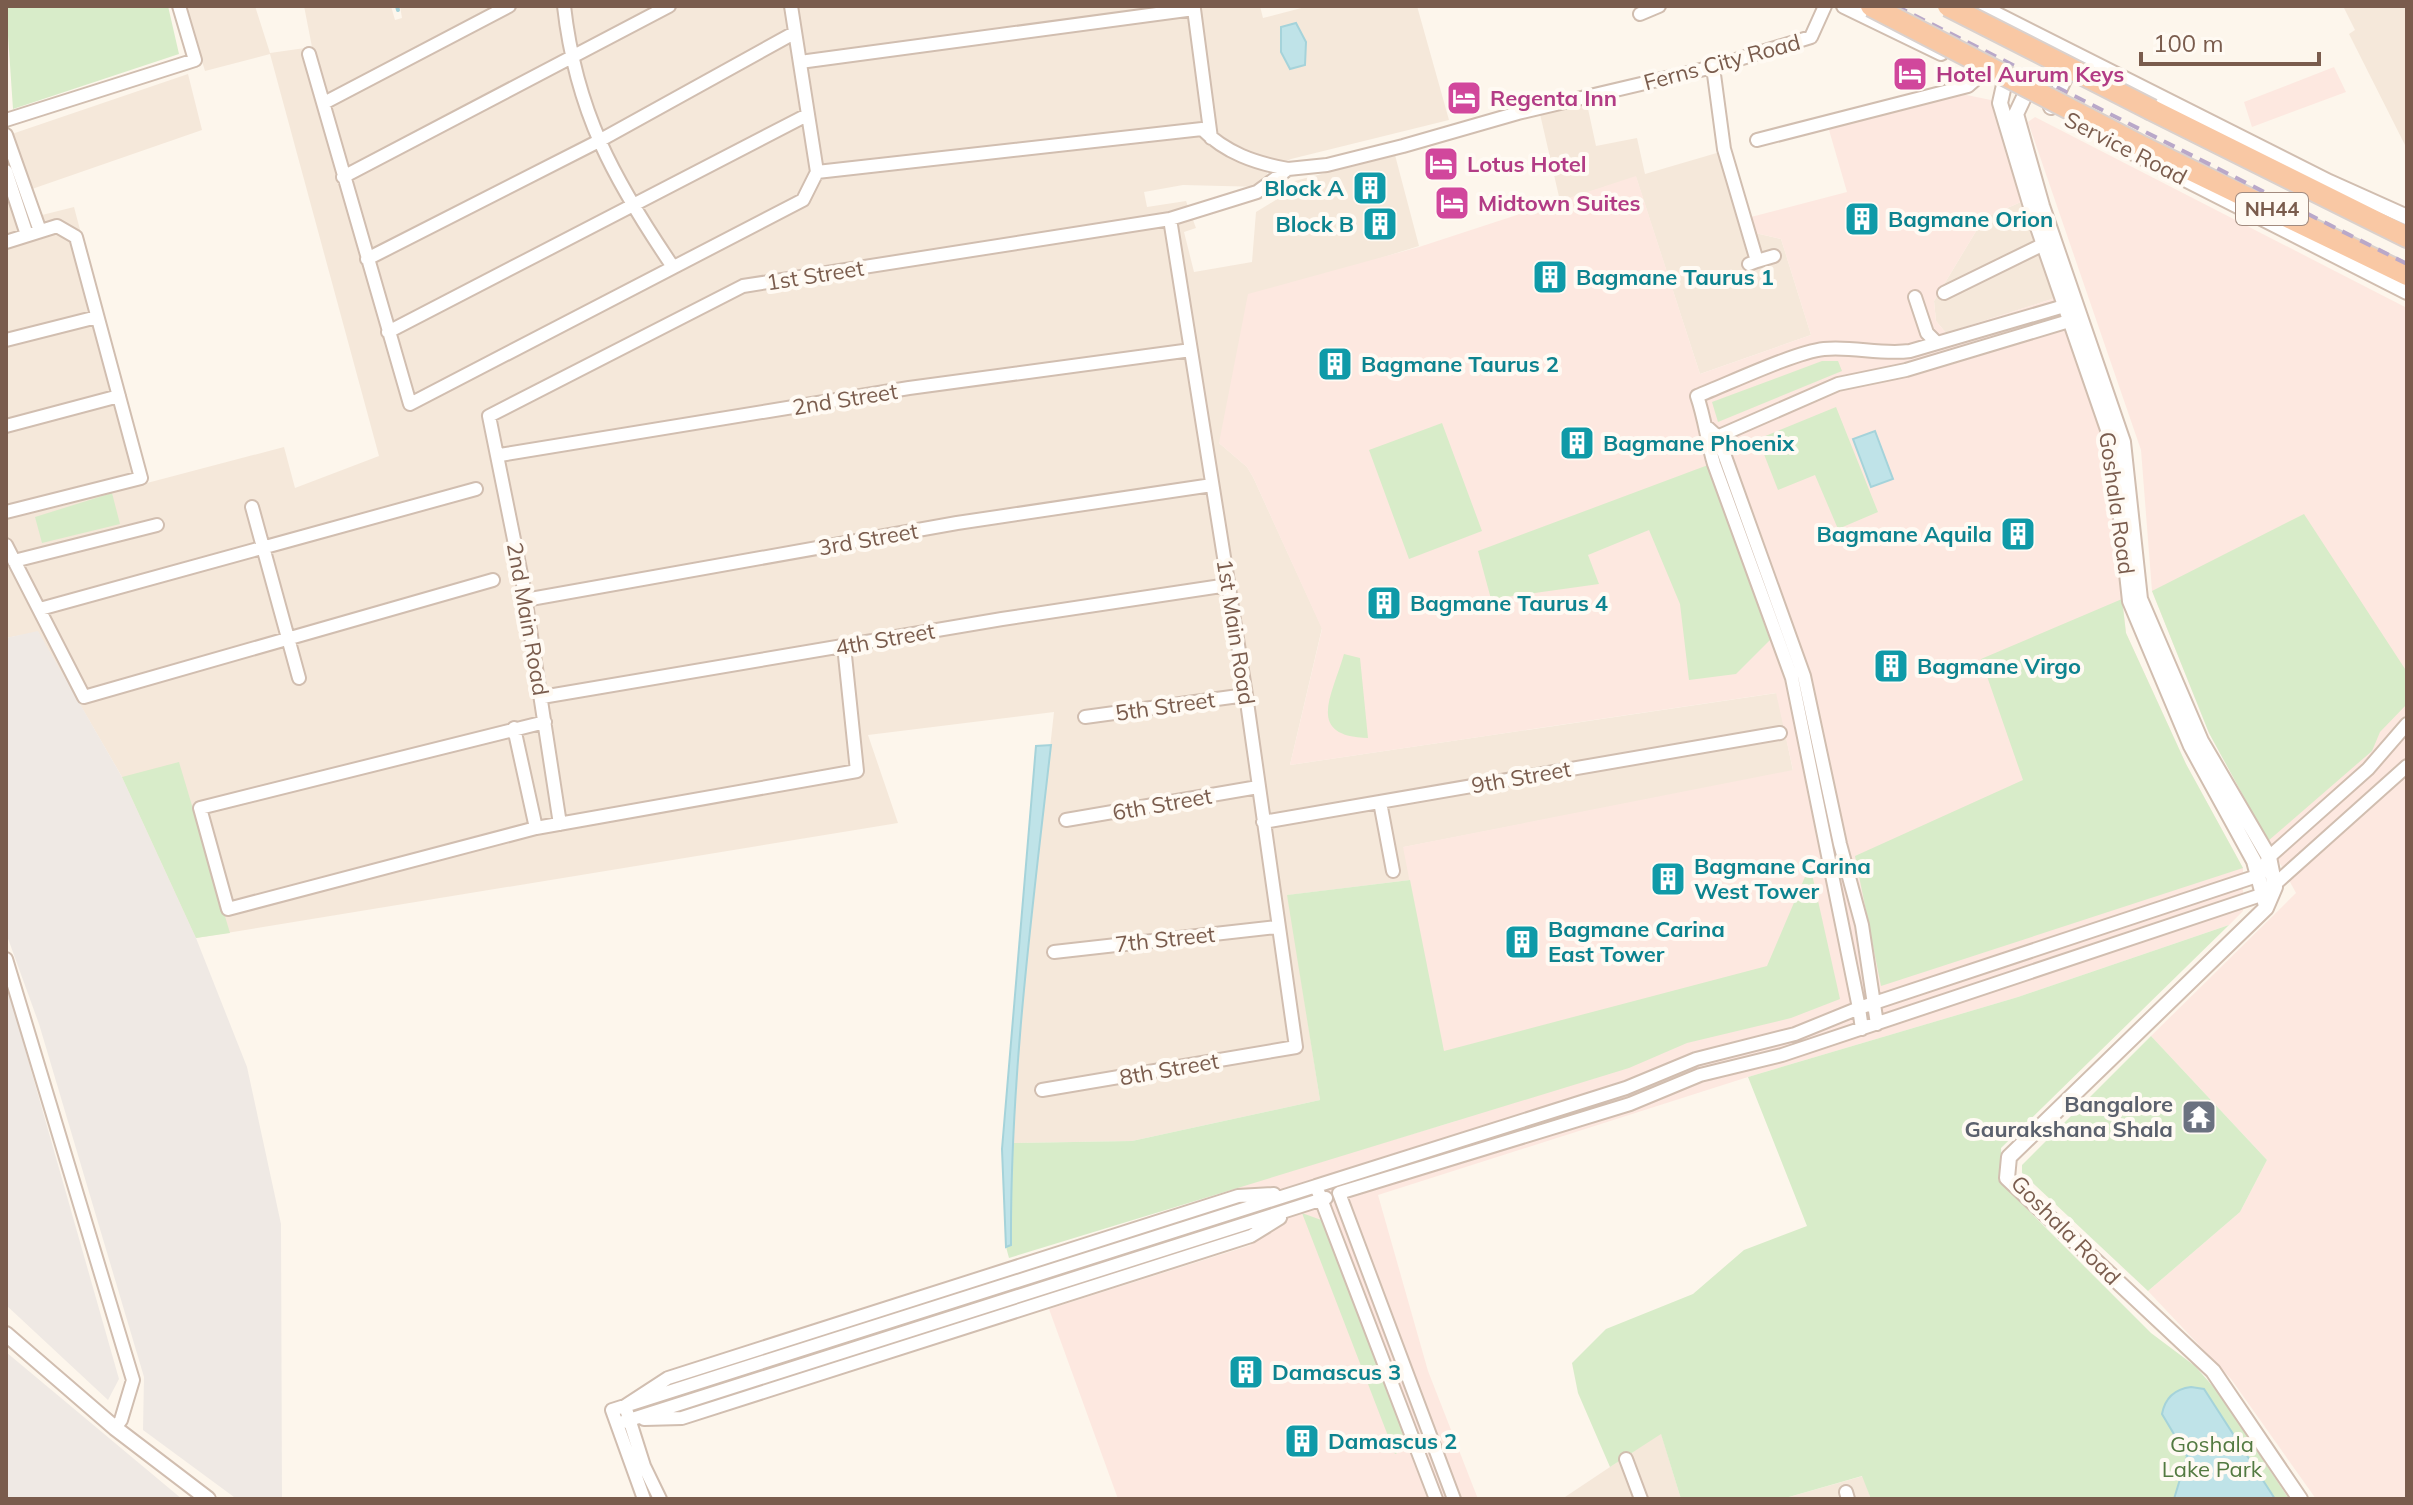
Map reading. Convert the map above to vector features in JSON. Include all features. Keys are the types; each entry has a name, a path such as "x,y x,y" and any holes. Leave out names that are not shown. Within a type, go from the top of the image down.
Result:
{"highway":[{"name":"NH44","path":"1871,6 2137,144 2407,275"},
{"name":"NH44","path":"1948,6 2407,237"}],"street":[{"path":"6,120 195,60 179,6"},
{"path":"324,103 509,6"},
{"path":"564,6 570,56 597,142 631,206 673,267"},
{"path":"343,177 669,6"},
{"path":"309,54 410,404 803,200 817,172 791,6"},
{"path":"1640,14 1659,6"},
{"name":"Ferns City Road","path":"1188,213 1257,192 1288,169 1342,161 1518,113 1713,67 1811,37 1825,6"},
{"name":"Service Road","path":"1844,6 1983,73 2407,292"},
{"path":"1980,6 2318,176 2407,217"},
{"path":"800,62 1194,9 1211,138"},
{"path":"367,259 597,142 794,33"},
{"path":"2050,109 2077,53"},
{"path":"1713,67 1724,149 1753,263 1774,256"},
{"path":"1757,140 1968,86 1983,73"},
{"name":"Goshala Road","path":"2004,85 2000,103 2123,442 2135,600 2191,746 2269,896"},
{"name":"Goshala Road","path":"2025,95 2016,114 2049,242"},
{"path":"388,332 807,115"},
{"path":"817,172 1202,129 1218,145 1259,163 1288,169"},
{"path":"6,135 19,191 34,233"},
{"path":"6,171 19,191"},
{"name":"1st Street","path":"489,416 743,286 1170,219 1188,213"},
{"name":"1st Main Road","path":"1170,219 1246,695 1296,1047"},
{"path":"6,242 57,226 76,237 141,478 6,512"},
{"path":"1944,293 2049,242"},
{"path":"1915,297 1927,333 1937,343"},
{"path":"1862,1029 1792,678 1697,396 1820,349 1848,348 1890,354 2074,312"},
{"path":"1711,435 1838,384 1906,370 2074,312"},
{"path":"6,340 97,317"},
{"name":"2nd Street","path":"500,455 909,388 1191,350"},
{"path":"6,426 119,396"},
{"name":"2nd Main Road","path":"489,416 500,455 542,697 560,824"},
{"path":"1711,435 1804,676 1840,844 1862,925 1877,1024"},
{"name":"3rd Street","path":"525,600 957,523 1212,485"},
{"path":"40,609 476,489"},
{"path":"252,507 299,678"},
{"path":"14,561 157,525"},
{"path":"6,545 84,697 493,580"},
{"name":"4th Street","path":"542,697 1228,585"},
{"name":"Goshala Road","path":"2135,600 2201,741 2269,857 2269,896 2009,1157 2007,1178 2213,1371 2300,1499"},
{"path":"545,722 200,808 228,909 536,828 857,771 844,646"},
{"name":"5th Street","path":"1085,717 1246,695"},
{"path":"616,1424 1321,1200 1337,1187 1626,1088 1696,1059 1795,1034 1875,1002 2260,875 2269,857 2368,769 2407,724"},
{"path":"514,728 536,828"},
{"name":"9th Street","path":"1263,822 1780,733"},
{"path":"644,1499 612,1410 1316,1186 1337,1187 1630,1104 1700,1075 1862,1029 2269,896 2407,766"},
{"name":"6th Street","path":"1066,820 1258,787"},
{"path":"1380,802 1393,871"},
{"name":"7th Street","path":"1054,952 1277,927"},
{"path":"6,959 133,1380 121,1420 115,1428"},
{"name":"8th Street","path":"1042,1090 1296,1047"},
{"path":"1316,1186 1436,1499"},
{"path":"1337,1187 1454,1499"},
{"path":"625,1406 668,1378 1238,1196 1292,1194"},
{"path":"629,1420 682,1418 971,1326 1251,1236 1296,1207"},
{"path":"6,1334 115,1428 208,1499"},
{"path":"625,1406 660,1499"},
{"path":"1626,1459 1641,1499"}],"shaded area":[{"path":"185,6 255,6 270,53 312,47 304,6 391,6 395,20 402,18 400,6 1260,6 1263,18 1309,6 1417,6 1449,120 1291,159 1269,169 1262,187 1183,185 1144,192 1147,207 1186,201 1196,228 1184,232 1194,272 1252,262 1256,212 1284,195 1279,185 1395,155 1419,246 1349,268 1219,443 1247,467 1253,477 1322,628 1290,765 1777,693 1793,771 1404,847 1410,880 1288,895 1320,1100 1132,1141 1011,1143 1022,1000 1054,712 868,735 898,823 196,938 122,777 38,632 6,638 6,136 188,74 202,130 32,189 42,215 74,207 147,483 284,447 295,488 379,456 270,54 205,71"},
{"path":"2343,6 2407,6 2407,149 2349,34 2355,30"},
{"path":"2334,67 2346,92 2252,127 2244,102"},
{"path":"1947,91 1991,100 2021,202 1984,218 1934,301 1936,321 1946,333 2055,298 2106,445 2126,633 2186,764 2243,868 2243,911 2229,925 2018,997 1748,1077 1378,1195 1428,1371 1478,1499 1118,1499 1049,1309 1251,1245 1231,1188 1456,1121 1403,847 1793,770 1776,693 1290,765 1322,629 1253,477 1247,467 1219,443 1248,294 1419,247 1636,176 1700,374 1811,335 1781,239 1751,232 1747,218 1847,192 1827,123"},
{"path":"1587,104 1596,146 1637,138 1645,174 1727,150 1751,232 1781,239 1811,335 1700,374 1636,177 1560,201 1540,114"},
{"path":"2035,117 2407,308 2407,1499 2316,1499 2231,1379 2148,1291 2240,1212 2267,1160 2151,1036 2296,893 2209,733 2152,591 2141,450 2028,122"},
{"path":"2021,202 2055,298 1946,333 1936,321 1934,301 1984,218"},
{"path":"38,631 122,777 196,938 247,1067 281,1224 282,1499 234,1497 143,1430 144,1377 39,1024 6,933 6,638"},
{"path":"6,982 119,1379 108,1400 6,1305"},
{"path":"6,1352 182,1499 6,1499"},
{"path":"1661,1433 1681,1499 1562,1499"},
{"path":"1863,1476 1871,1499 1782,1499"}],"green space":[{"path":"6,6 168,6 179,54 13,109"},
{"path":"1822,361 1838,361 1842,371 1718,422 1712,402"},
{"path":"1836,407 1878,512 1838,529 1815,475 1778,490 1758,439"},
{"path":"1442,423 1482,531 1409,559 1369,450"},
{"path":"1708,465 1770,640 1736,674 1689,680 1680,604 1649,530 1588,555 1599,584 1491,599 1478,551"},
{"path":"112,493 120,524 42,543 35,517"},
{"path":"2304,514 2407,672 2407,704 2380,732 2372,751 2268,841 2209,733 2152,591"},
{"path":"2122,599 2126,633 2186,764 2243,868 1881,986 1855,856 2023,780 1981,659"},
{"path":"1344,654 1360,658 1368,738 1348,736 1336,730 1330,722 1330,699"},
{"path":"179,762 230,933 196,938 122,777"},
{"path":"1810,865 1840,999 1791,1018 1687,1043 1629,1068 1009,1258 1006,1247 1011,1245 1011,1143 1132,1141 1320,1100 1287,895 1410,880 1444,1051 1767,966"},
{"path":"2229,925 2001,1148 2003,1185 2151,1333 2195,1366 2217,1391 2289,1499 1871,1499 1862,1476 1782,1499 1681,1499 1661,1434 1610,1467 1578,1393 1572,1363 1606,1329 1693,1294 1744,1250 1807,1226 1748,1077 2018,997"},
{"path":"2151,1036 2267,1160 2240,1212 2148,1291 2022,1173 2022,1165"},
{"path":"1302,1213 1324,1221 1409,1448 1395,1454"}],"water":[{"path":"1296,23 1306,42 1305,65 1290,69 1281,52 1281,27"},
{"path":"1875,431 1893,479 1871,487 1853,439"},
{"path":"1051,745 1018,1057 1011,1245 1006,1247 1002,1149 1036,746"},
{"name":"Goshala Lake Park","path":"2191,1387 2204,1389 2275,1499 2174,1499 2187,1456 2162,1414 2172,1395"}],"waterway":[{"path":"397,6 398,10"}],"railway":[{"path":"1896,6 2407,264"}],"place":[{"name":"Hotel Aurum Keys","path":"1910,74"},
{"name":"Regenta Inn","path":"1464,98"},
{"name":"Lotus Hotel","path":"1441,164"},
{"name":"Block A","path":"1370,188"},
{"name":"Midtown Suites","path":"1452,203"},
{"name":"Bagmane Orion","path":"1862,219"},
{"name":"Block B","path":"1380,224"},
{"name":"Bagmane Taurus 1","path":"1550,277"},
{"name":"Bagmane Taurus 2","path":"1335,364"},
{"name":"Bagmane Phoenix","path":"1577,443"},
{"name":"Bagmane Aquila","path":"2018,534"},
{"name":"Bagmane Taurus 4","path":"1384,603"},
{"name":"Bagmane Virgo","path":"1891,666"},
{"name":"Bagmane Carina West Tower","path":"1668,879"},
{"name":"Bagmane Carina East Tower","path":"1522,942"},
{"name":"Bangalore Gaurakshana Shala","path":"2199,1117"},
{"name":"Damascus 3","path":"1246,1372"},
{"name":"Damascus 2","path":"1302,1441"}]}
